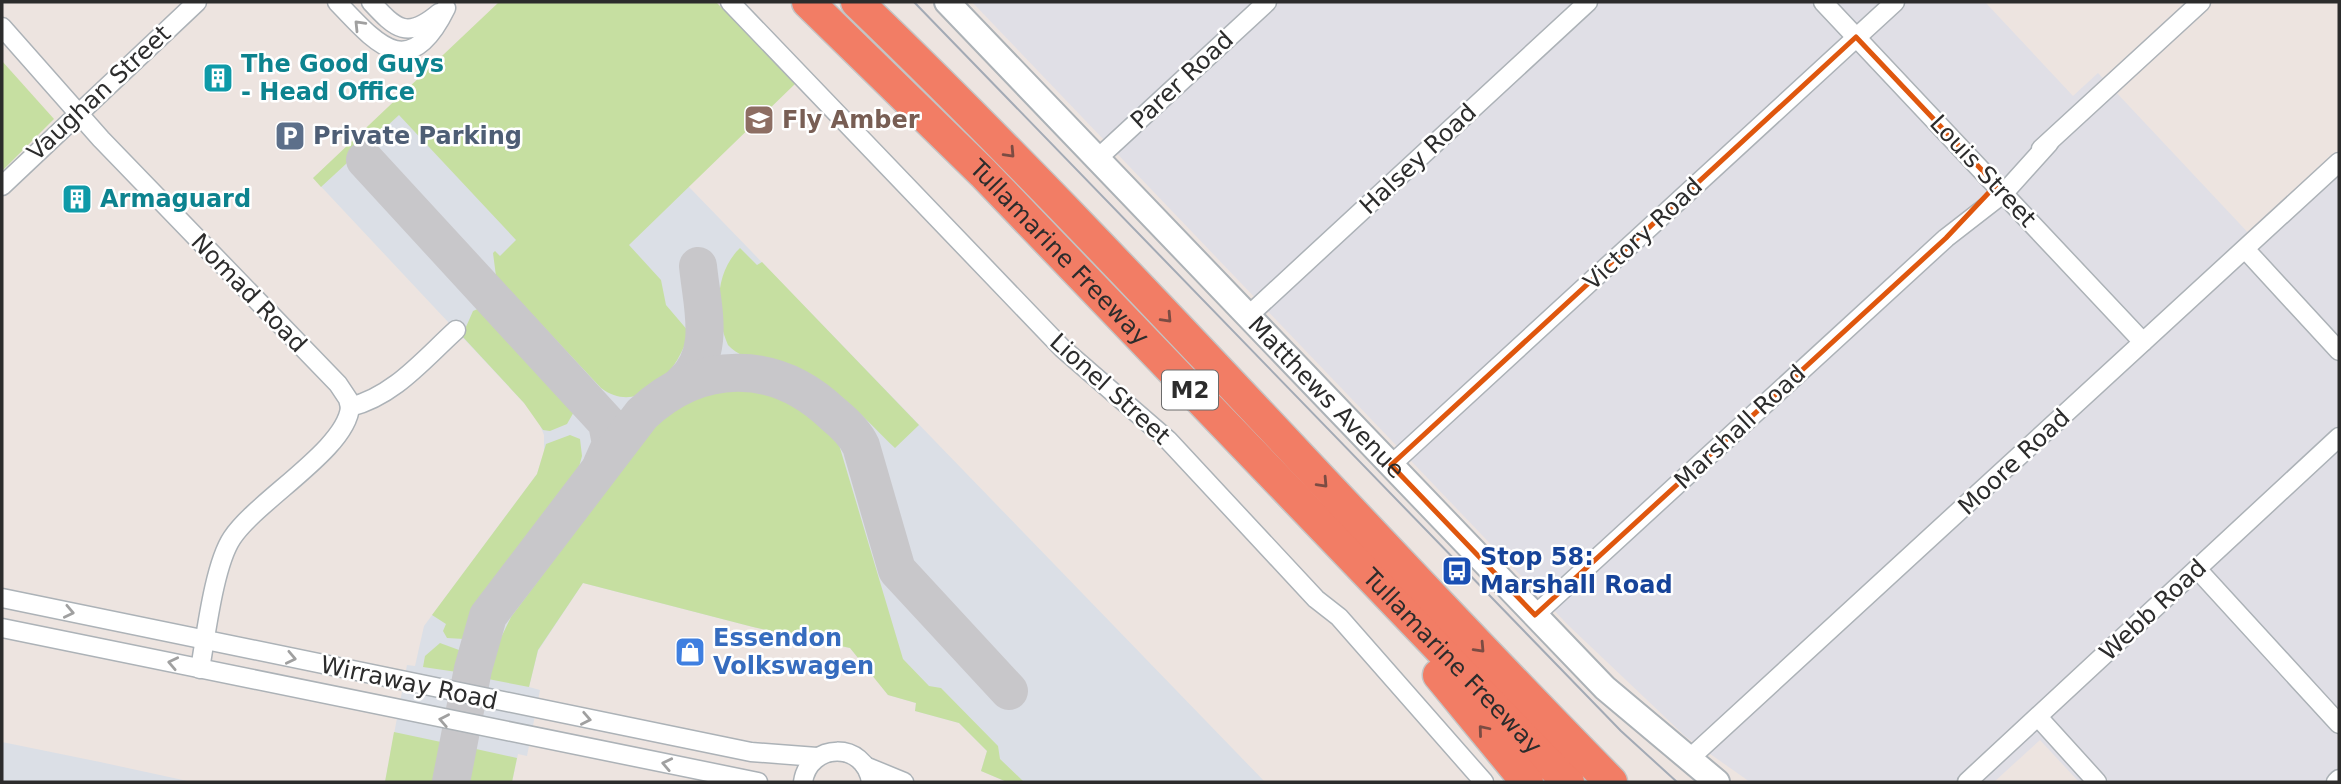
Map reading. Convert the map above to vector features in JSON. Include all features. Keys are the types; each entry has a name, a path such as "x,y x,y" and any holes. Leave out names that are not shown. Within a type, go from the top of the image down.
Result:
{"highway":[{"path":"788,2 949,139"},
{"name":"Tullamarine Freeway","path":"808,2 949,139 1568,782"},
{"name":"Tullamarine Freeway","path":"857,2 972,113 1506,676 1611,782"},
{"path":"867,2 972,113"},
{"path":"1249,452 1366,584 1527,782"},
{"path":"1506,676 1624,782"}],"main road":[{"name":"Matthews Avenue","path":"947,2 1605,688 1717,782"}],"street":[{"name":"Vaughan Street","path":"2,186 197,2"},
{"path":"337,2 377,44 396,51 406,51 421,43 432,32 449,5"},
{"path":"370,2 392,23 404,29 423,25 449,5"},
{"name":"Lionel Street","path":"730,2 1062,348 1167,440 1316,599 1339,617 1484,782"},
{"name":"Parer Road","path":"1097,159 1267,2"},
{"name":"Halsey Road","path":"1248,316 1588,2"},
{"name":"Louis Street","path":"1823,2 2143,342"},
{"name":"Victory Road","path":"1391,465 1895,2"},
{"name":"Marshall Road","path":"1535,615 1946,238 1975,203 2000,189 2201,2"},
{"name":"Nomad Road","path":"2,27 51,79 78,113 338,384 350,407"},
{"name":"Moore Road","path":"1688,760 2339,162"},
{"path":"2245,248 2339,351"},
{"path":"200,669 223,559 230,541 341,432 350,407 373,401 390,391 456,330"},
{"name":"Webb Road","path":"1966,782 2339,437"},
{"path":"2198,570 2339,723"},
{"name":"Wirraway Road","path":"2,598 751,752 817,757 840,751 853,755 868,774"},
{"name":"Wirraway Road","path":"2,628 758,782"},
{"path":"554,741 560,713"},
{"path":"2038,718 2097,782"},
{"path":"803,782 808,767 817,757"},
{"path":"868,774 904,782"}],"highlighted area":[{"path":"1856,37 1996,185 1946,238 1535,615 1391,465"}],"shaded area":[{"path":"510,2 1265,782 1007,782 981,771 987,751 959,723 915,711 916,703 888,695 850,648 753,627 583,583 538,651 529,687 540,690 527,756 518,754 512,782 385,782 407,665 415,666 424,626 537,474 544,452 544,435 537,418 524,403 313,178"},
{"path":"972,2 1985,2 2073,96 2098,73 2254,239 2339,162 2339,782 2079,782 2040,740 1994,782 1750,782 1686,737 1568,625"},
{"path":"2,742 100,762 192,782 2,782"}],"green space":[{"path":"499,2 716,2 796,83 629,245 661,280 666,305 689,332 668,373 657,385 644,393 630,397 616,396 601,388 496,276 493,253 495,251 500,256 516,240 399,115 321,187 313,178"},
{"path":"2,61 54,119 2,171"},
{"path":"740,248 757,265 762,262 919,425 895,448 852,406 816,378 794,367 744,356 728,345 720,320 719,294 726,269"},
{"path":"480,308 575,410 567,424 550,431 543,430 524,403 462,336 473,311"},
{"path":"742,390 766,392 786,398 837,438 903,659 929,686 941,688 998,746 1000,759 1024,782 1007,782 981,771 987,751 959,723 915,711 916,703 888,695 850,648 753,627 583,583 538,650 529,687 488,679 496,648 511,617 645,438 666,417 688,403 712,394"},
{"path":"570,435 580,439 582,456 576,478 479,607 464,639 447,638 443,631 446,624 432,615 537,474 546,444"},
{"path":"440,643 459,650 457,672 423,667 425,656"},
{"path":"394,732 441,742 433,782 385,782"},
{"path":"476,749 517,758 512,782 469,782"}],"taxiway":[{"path":"365,160 607,423 611,444 602,464"},
{"path":"682,384 700,359 703,344 704,313 698,266"},
{"path":"451,782 473,669 488,616 642,414 664,396 688,383 712,376 737,373 762,375 786,383 810,396 849,428 861,446 897,570 1009,691"}],"tram line":[{"path":"914,2 1621,731 1677,782"}],"place":[{"name":"The Good Guys - Head Office","path":"218,78"},
{"name":"Fly Amber","path":"759,120"},
{"name":"Private Parking","path":"290,136"},
{"name":"Armaguard","path":"77,199"},
{"name":"Stop 58: Marshall Road","path":"1457,571"},
{"name":"Essendon Volkswagen","path":"690,652"}]}
